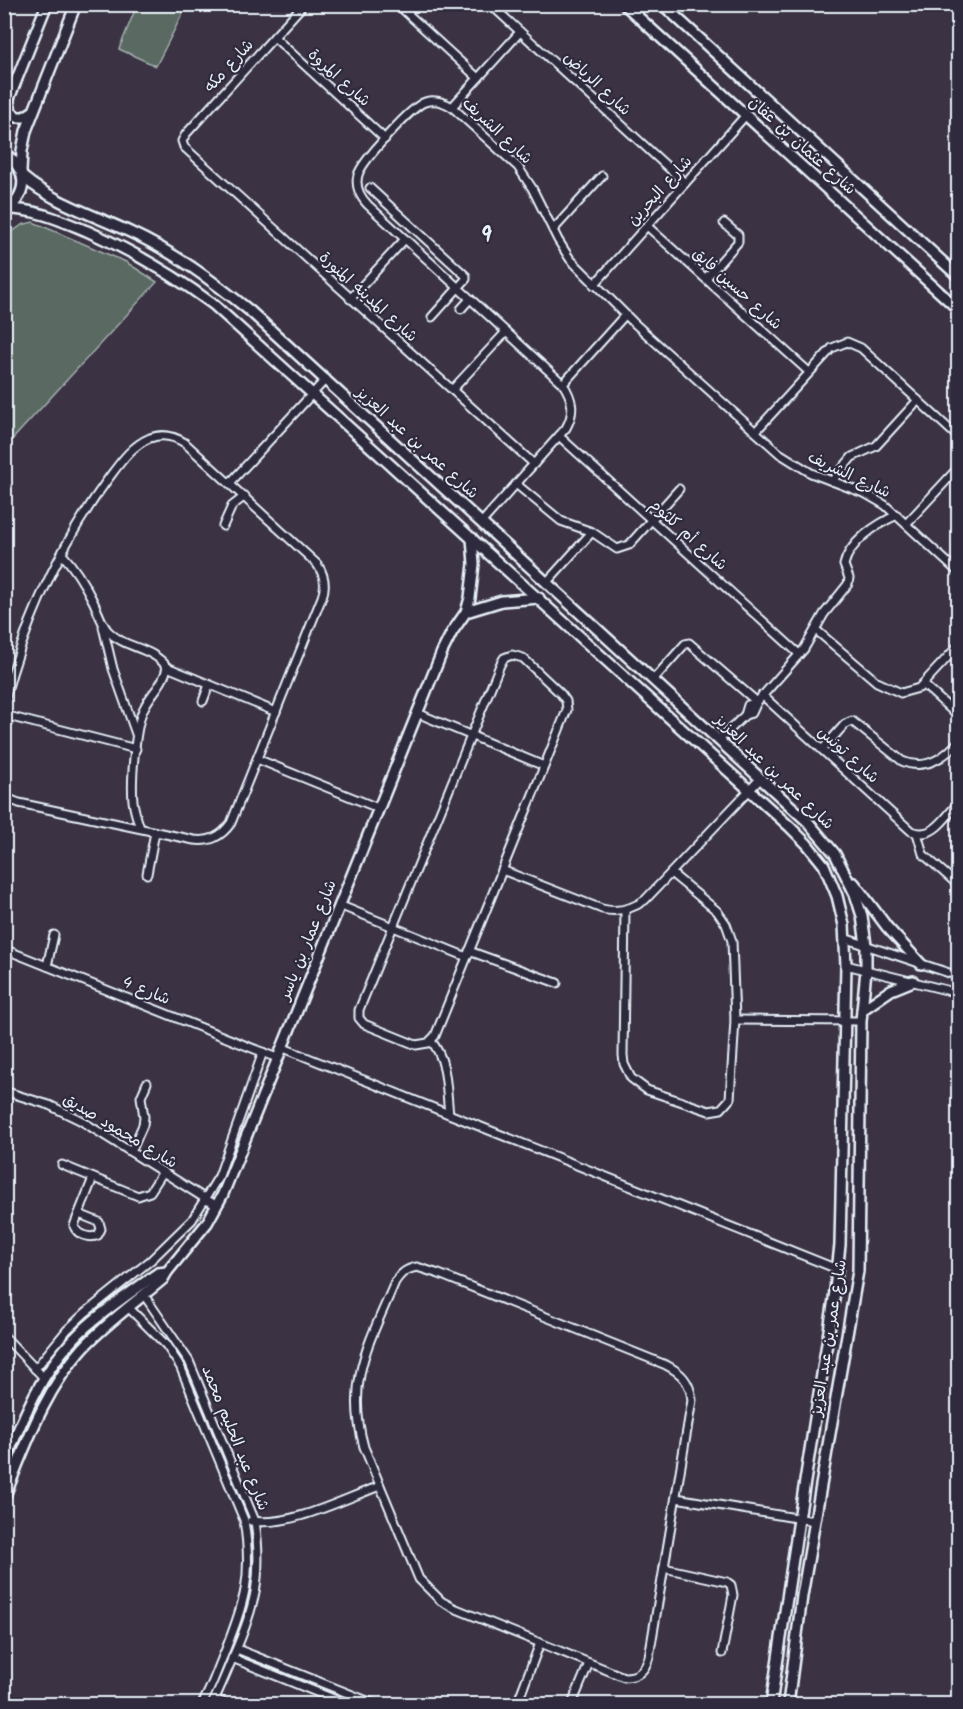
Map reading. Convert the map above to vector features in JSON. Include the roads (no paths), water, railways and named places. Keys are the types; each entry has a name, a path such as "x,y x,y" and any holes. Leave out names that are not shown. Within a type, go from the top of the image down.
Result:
{"street":[{"path":"4,111 46,4"},
{"path":"6,210 20,196 23,141 76,4"},
{"name":"شارع مكه","path":"185,149 182,141 186,134 304,4"},
{"path":"397,4 478,78"},
{"name":"شارع الرياض","path":"490,4 686,183"},
{"name":"شارع عثمان بن عفان","path":"624,4 958,309"},
{"name":"شارع عثمان بن عفان","path":"662,4 958,276"},
{"path":"452,107 520,32"},
{"name":"شارع المروة","path":"274,37 385,139"},
{"path":"9,98 11,112 17,117 24,117 34,111"},
{"name":"شارع الشريف","path":"482,522 559,436 568,424 573,411 570,396 563,384 364,201 358,187 358,175 363,164 420,104 437,101 452,107 518,167 532,188 570,259 625,315 787,459 811,473 872,497 907,523 958,572"},
{"name":"شارع البحرين","path":"594,285 746,116"},
{"name":"شارع المدينه المنورة","path":"185,149 534,464"},
{"name":"شارع عمر بن عبد العزيز","path":"4,153 14,160 22,174 43,192 131,232 205,276 250,311 761,778 824,838 845,871 862,916 866,945 861,1021 858,1271 814,1521 788,1704"},
{"path":"553,230 602,176"},
{"path":"370,188 466,275 466,279 432,317"},
{"path":"58,219 59,212 66,203"},
{"name":"شارع عمر بن عبد العزيز","path":"6,210 38,212 123,247 190,286 238,324 749,790 807,844 824,865 842,912 846,965 840,1245 834,1299 771,1704"},
{"path":"705,278 738,242 738,235 724,223"},
{"name":"شارع حسين فايق","path":"647,226 809,372"},
{"path":"350,299 405,239"},
{"path":"462,309 470,299"},
{"path":"563,384 625,315"},
{"path":"452,390 506,332"},
{"path":"756,432 832,348 842,343 853,343 958,436"},
{"path":"230,483 326,379"},
{"path":"832,481 852,457 876,446 918,400"},
{"path":"4,702 32,619 62,554 94,500 122,461 137,446 151,438 165,436 179,440 230,483 317,564 324,580 322,597 231,823 219,836 202,841 19,803 4,797"},
{"name":"شارع أم كلثوم","path":"559,436 799,654"},
{"path":"907,523 958,468"},
{"path":"516,484 557,519 592,532 613,547 621,549 629,545 679,489"},
{"path":"223,526 232,506 244,496"},
{"path":"719,740 745,715 748,705 756,702 799,654 816,630 824,614 848,584 849,578 844,565 851,552 870,531 897,515"},
{"path":"547,582 592,532"},
{"name":"شارع عمار بن ياسر","path":"4,1498 34,1423 46,1399 72,1360 97,1335 163,1279 196,1238 217,1206 417,713 447,642 466,612 474,574 472,538"},
{"path":"62,554 85,587 102,622 117,638 155,654 167,667 276,712"},
{"path":"466,612 502,601 539,598"},
{"path":"102,622 113,669 138,738"},
{"path":"816,630 872,678 888,689 907,693 923,684 958,646"},
{"path":"653,680 688,643 756,702"},
{"path":"512,655 520,656 566,701 567,710 544,766 435,1036 431,1041 420,1045 413,1044 368,1026 360,1017 359,1010 501,661 512,655"},
{"path":"140,828 133,801 141,714 163,682 167,667"},
{"path":"923,684 958,716"},
{"path":"203,701 209,685"},
{"name":"شارع تونس","path":"762,695 911,831 917,833"},
{"path":"417,713 544,766"},
{"path":"4,715 136,749"},
{"path":"822,750 846,724 852,721 902,761 911,765 922,765 938,759 948,753 958,742"},
{"path":"257,759 378,807"},
{"path":"502,870 602,909 625,910 645,900 761,778"},
{"path":"958,803 934,830 926,834 917,833 919,845 924,854 958,885"},
{"path":"147,874 155,832"},
{"path":"845,871 891,932 921,964"},
{"path":"625,910 624,1059 628,1074 634,1082 652,1092 703,1109 713,1111 723,1107 732,1095 735,1020 734,956 728,928 714,908 671,873"},
{"path":"339,905 392,927 557,983"},
{"path":"46,966 54,935"},
{"path":"844,938 958,976"},
{"name":"شارع 4","path":"4,949 277,1058"},
{"path":"846,965 958,993"},
{"path":"862,1010 891,990 914,981"},
{"path":"735,1020 861,1021"},
{"path":"431,1041 440,1053 443,1063 449,1114"},
{"path":"281,1047 837,1269"},
{"path":"35,1369 67,1330 151,1260 192,1220 219,1176 263,1052"},
{"path":"131,1152 143,1125 141,1097 147,1083"},
{"name":"شارع محمود صديق","path":"4,1091 49,1105 80,1120 217,1206"},
{"path":"62,1165 138,1196 145,1195 154,1187 162,1172"},
{"path":"79,1214 93,1178"},
{"path":"417,1267 439,1274 676,1370 691,1388 692,1400 676,1498 646,1666 641,1673 633,1677 624,1677 441,1601 419,1579 412,1566 358,1427 357,1386 361,1367 395,1282 401,1274 417,1267"},
{"name":"شارع عمار بن ياسر","path":"4,1464 31,1398 57,1358 88,1325 158,1273 167,1272"},
{"name":"شارع عبد الحليم محمد","path":"144,1295 195,1374 255,1521 259,1548 259,1576 254,1603 247,1626 213,1702"},
{"name":"شارع عبد الحليم محمد","path":"129,1308 173,1354 186,1379 244,1520 248,1545 245,1596 238,1621 202,1704"},
{"path":"88,1325 97,1335"},
{"path":"4,1336 44,1378"},
{"path":"173,1354 181,1349"},
{"path":"244,1520 266,1523 287,1520 380,1486"},
{"path":"676,1498 814,1521"},
{"path":"664,1568 727,1582 731,1585 734,1595 722,1653"},
{"path":"517,1704 540,1643"},
{"path":"237,1648 375,1704"},
{"path":"232,1659 326,1701 346,1704"},
{"path":"572,1704 589,1663"},
{"path":"213,1702 227,1704"}],"district":[{"name":"9","path":"487,236"}]}
